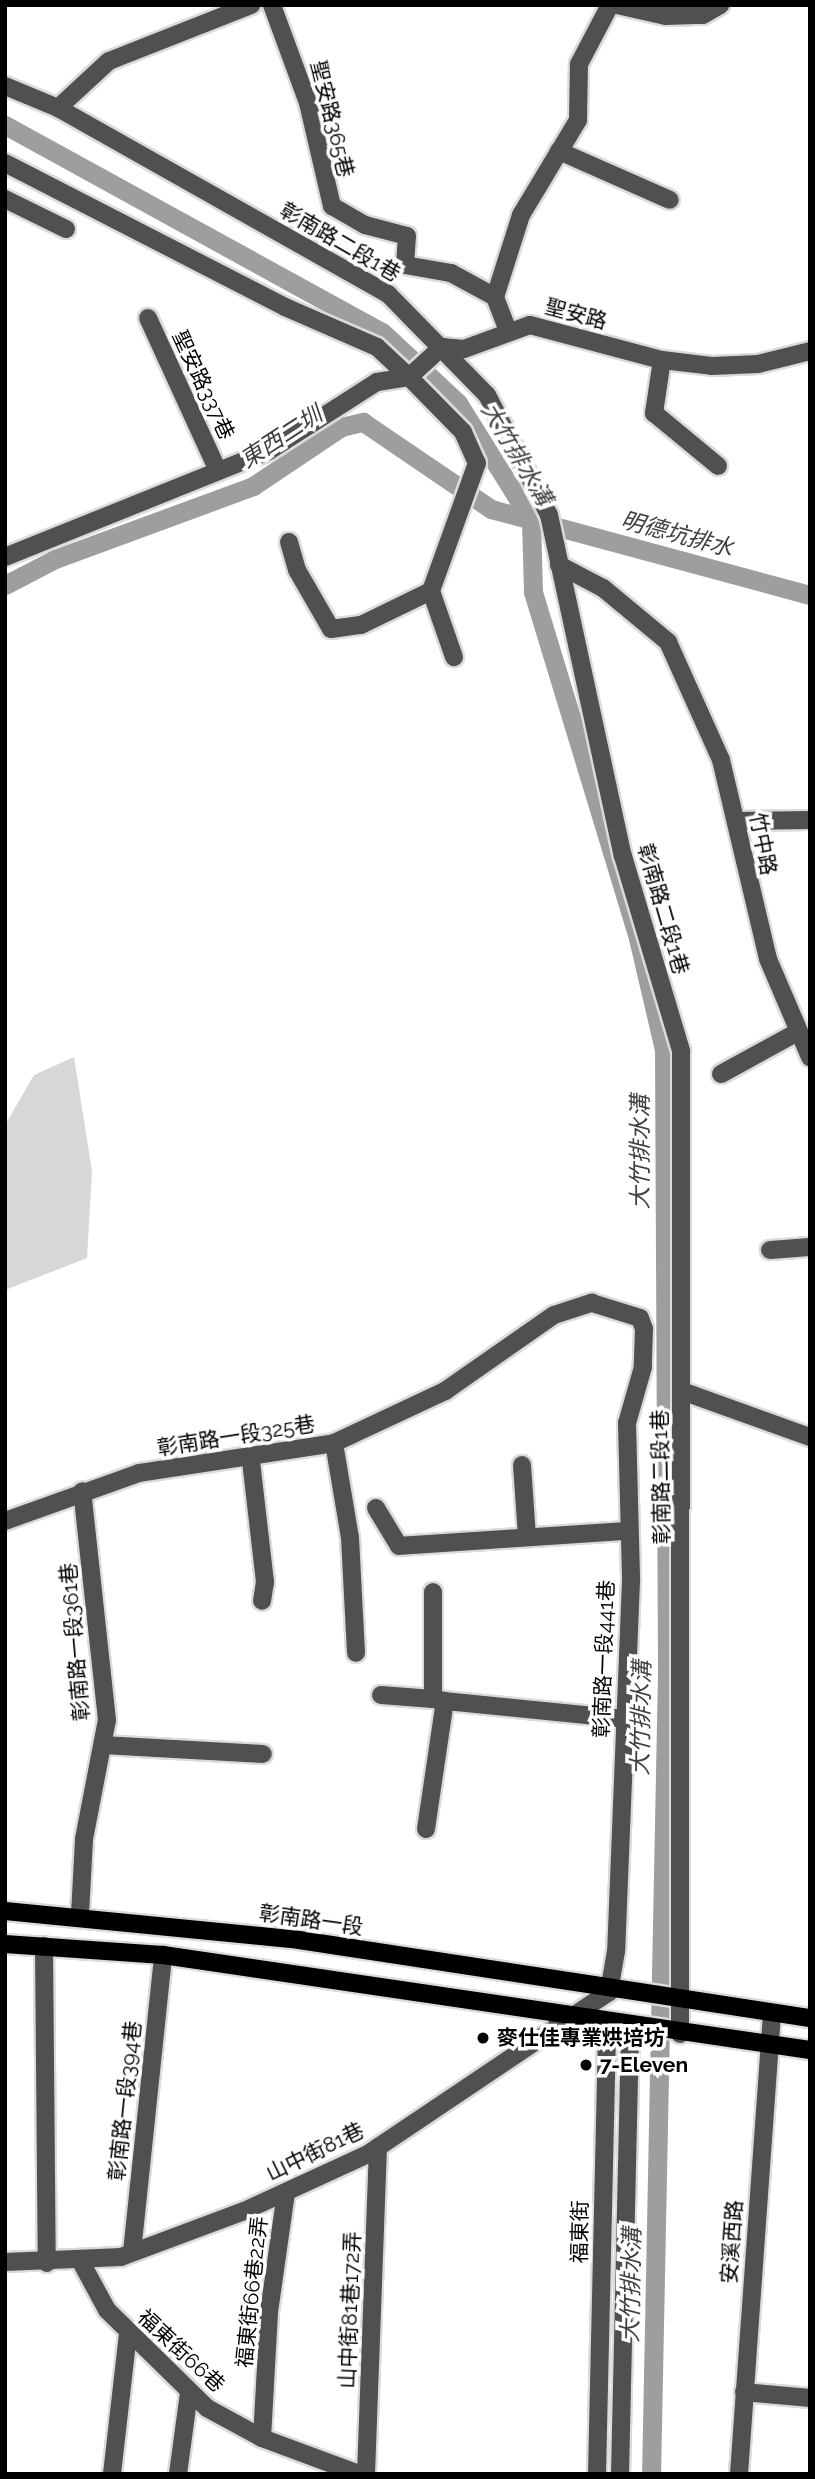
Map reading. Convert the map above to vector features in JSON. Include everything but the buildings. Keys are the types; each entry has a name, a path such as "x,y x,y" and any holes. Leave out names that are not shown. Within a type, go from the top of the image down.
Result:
{"main road":[{"name":"彰南路一段","path":"5,1911 80,1914 299,1940 609,1992 810,2018"},
{"path":"5,1944 163,1955 630,2027 810,2050"},
{"name":"福東街","path":"607,2023 609,1992"},
{"path":"630,2027 638,1995"}],"street":[{"path":"58,108 109,61 251,5"},
{"name":"聖安路365巷","path":"272,5 308,103 332,206 365,225 407,236 405,265 451,274 495,297"},
{"path":"508,331 495,297 521,215 580,111 579,64 610,5"},
{"path":"617,5 666,16 703,15 720,5"},
{"name":"彰南路二段1巷","path":"5,86 58,108 388,294 487,395 549,515 623,856 681,1051 680,2034"},
{"path":"559,151 670,200"},
{"path":"5,163 285,307 377,347 463,432 477,463 473,482 431,591 454,657"},
{"path":"5,199 66,229"},
{"name":"聖安路337巷","path":"148,318 218,471"},
{"name":"聖安路","path":"442,347 464,349 530,325 662,360 734,367 810,351"},
{"path":"5,558 269,451 377,382 409,377 442,347"},
{"path":"662,360 654,413 718,466"},
{"path":"289,542 297,570 339,631 431,591"},
{"name":"竹中路","path":"559,565 603,588 668,642 721,760 755,913 796,1033 809,1055"},
{"path":"736,821 810,820"},
{"path":"721,1074 796,1033"},
{"path":"770,1250 810,1247"},
{"name":"彰南路一段325巷","path":"5,1521 82,1491 139,1474 251,1461 334,1443 445,1391 554,1315 592,1303 640,1318 644,1329"},
{"name":"彰南路一段441巷","path":"609,1992 625,1719 627,1423 643,1367 644,1329"},
{"path":"682,1391 810,1437"},
{"path":"334,1443 350,1538 356,1653"},
{"path":"251,1461 265,1582 262,1601"},
{"path":"522,1465 527,1537"},
{"name":"彰南路一段361巷","path":"80,1914 84,1839 103,1745 102,1640 82,1491"},
{"path":"376,1508 399,1546 626,1531"},
{"path":"426,1829 439,1700 433,1592"},
{"path":"382,1695 625,1719"},
{"path":"103,1745 263,1754"},
{"path":"44,1946 47,2263"},
{"name":"彰南路一段394巷","path":"132,2252 163,1955"},
{"name":"山中街81巷","path":"5,2262 47,2263 132,2252 286,2192 379,2147 609,1992"},
{"name":"安溪西路","path":"739,2474 772,2013"},
{"name":"福東街","path":"597,2473 607,2023"},
{"path":"597,2473 620,2473 630,2027"},
{"path":"605,2127 628,2128"},
{"name":"山中街81巷172弄","path":"366,2474 379,2147"},
{"name":"福東街66巷22弄","path":"262,2438 269,2312 286,2192"},
{"path":"603,2198 626,2198"},
{"name":"福東街66巷","path":"80,2260 128,2334 189,2393 262,2438 359,2474"},
{"path":"600,2321 623,2322"},
{"path":"112,2474 128,2334"},
{"path":"744,2392 810,2398"},
{"path":"178,2474 189,2393"}],"shaded area":[{"path":"74,1057 92,1171 87,1258 5,1290 5,1125 34,1075"}],"waterway":[{"name":"大竹排水溝","path":"5,125 382,332 458,403 531,520 533,592 638,938 664,1050 667,1673 651,2474"},
{"name":"東西二圳","path":"5,585 55,559 253,486 341,427 363,422 491,509 810,595"}],"place":[{"name":"麥仕佳專業烘培坊","path":"483,2038"},
{"name":"7-Eleven","path":"586,2065"}],"water label":[{"name":"明德坑排水","path":"677,534"}]}
